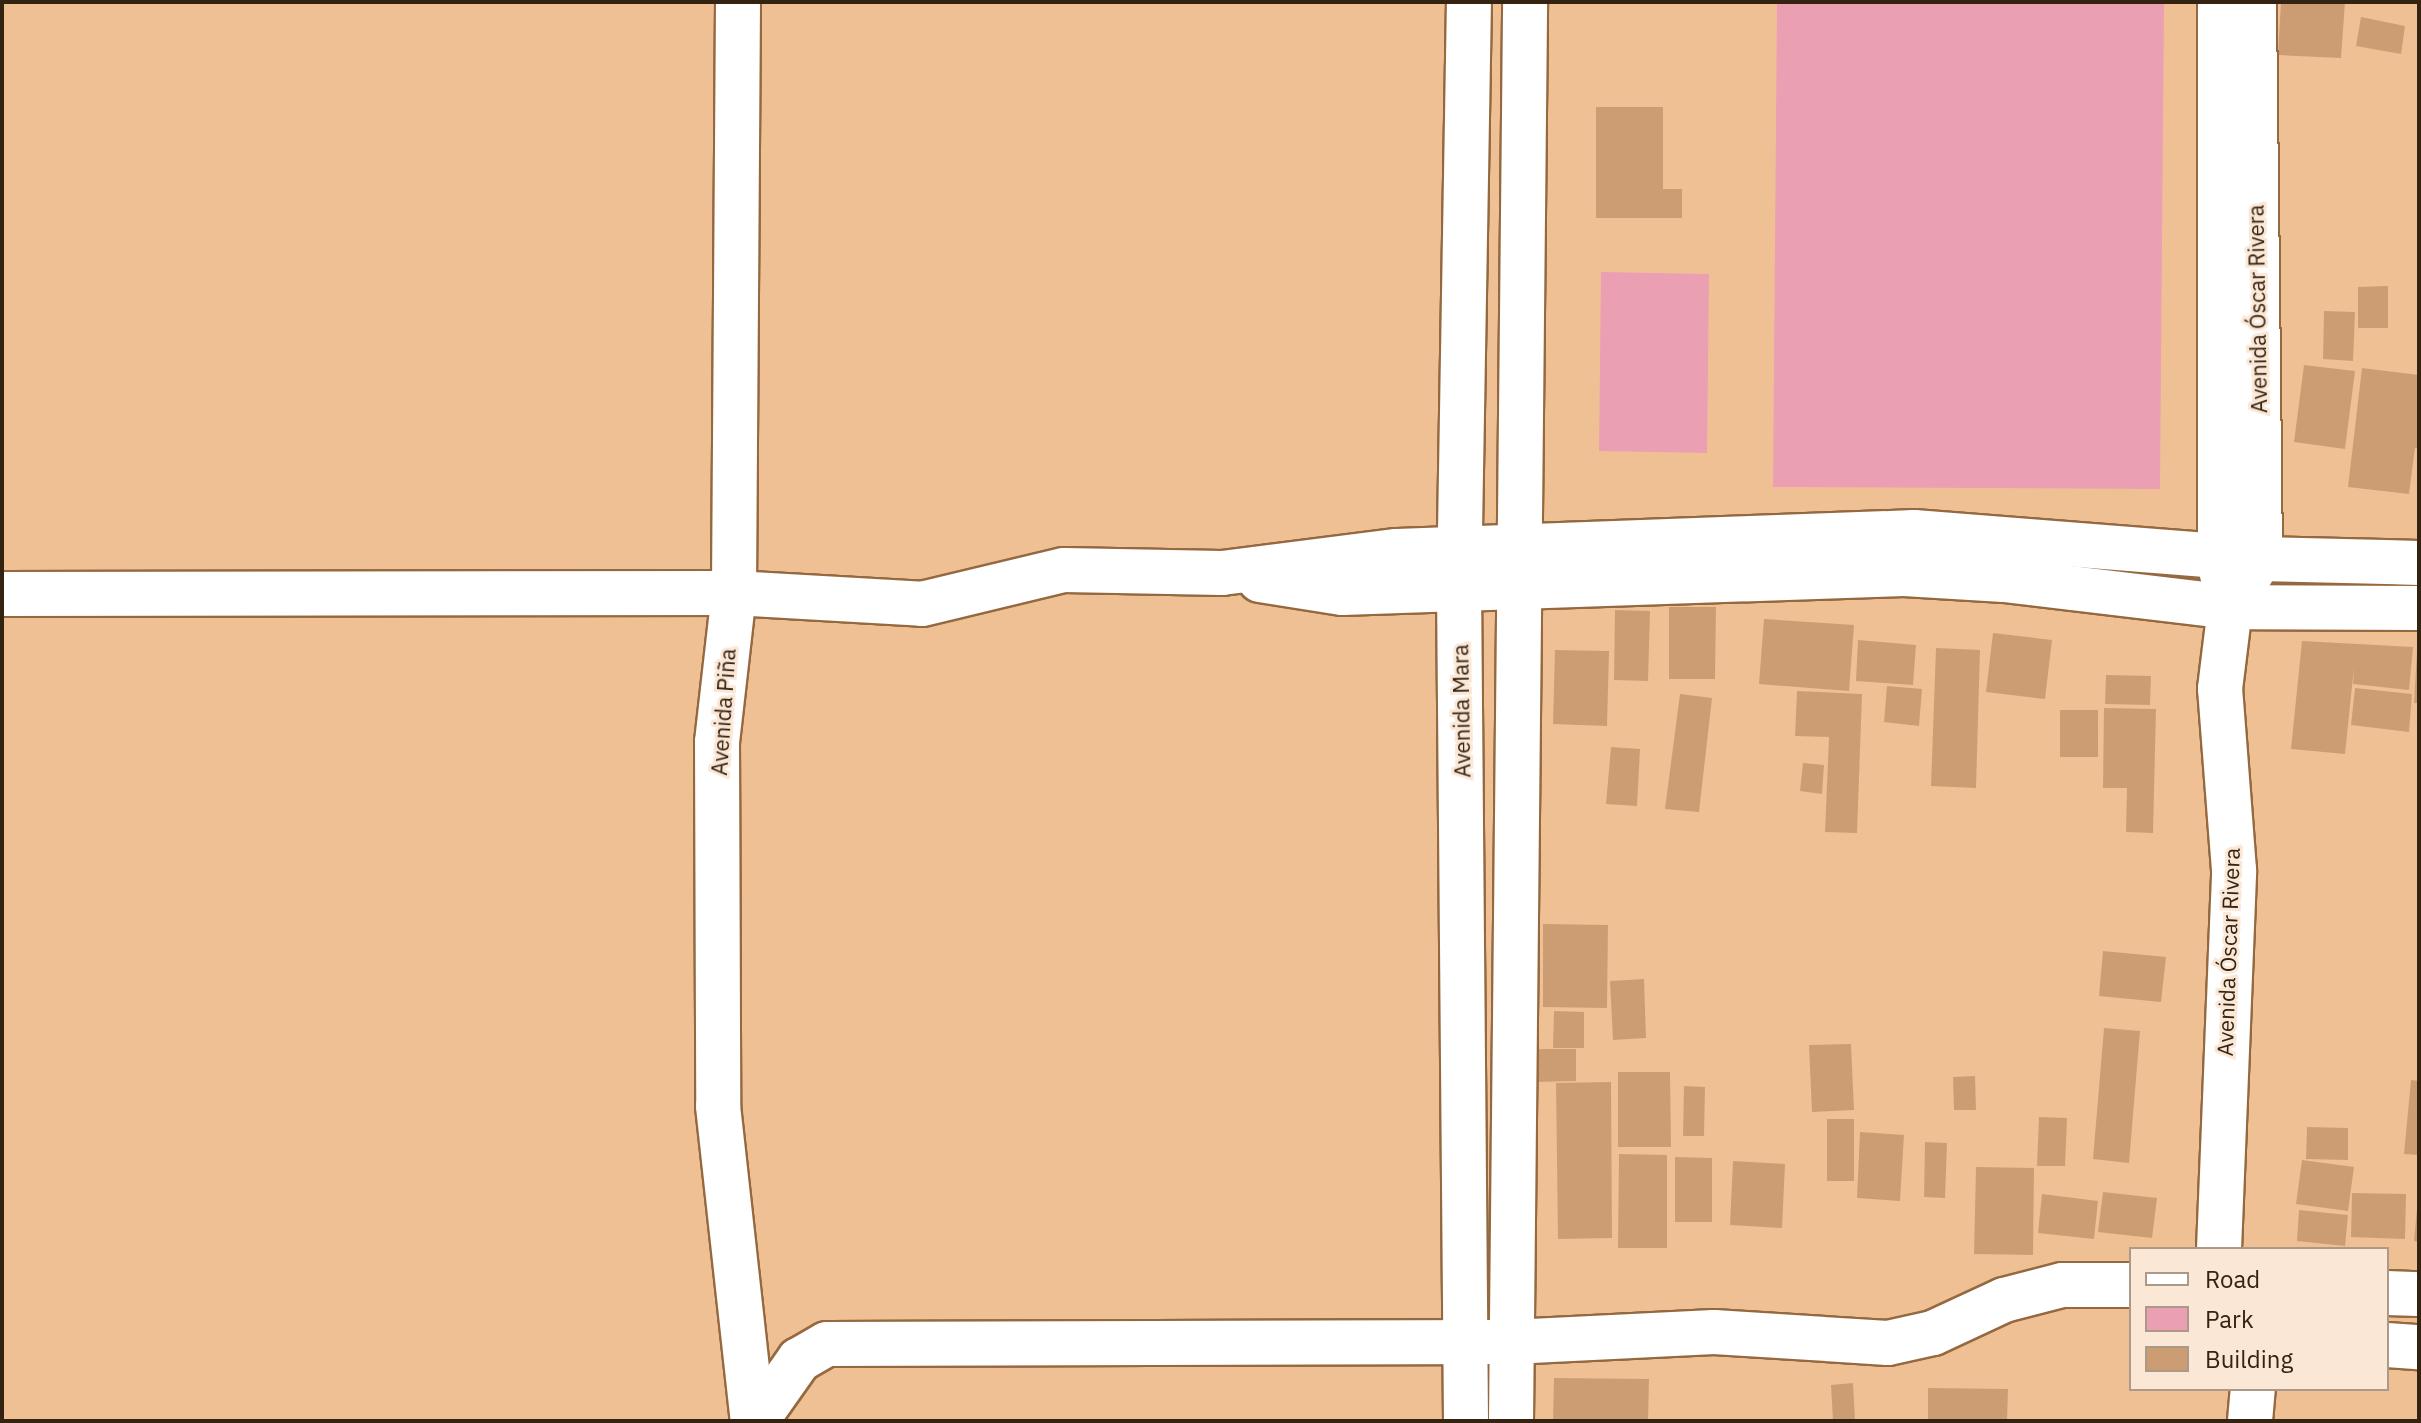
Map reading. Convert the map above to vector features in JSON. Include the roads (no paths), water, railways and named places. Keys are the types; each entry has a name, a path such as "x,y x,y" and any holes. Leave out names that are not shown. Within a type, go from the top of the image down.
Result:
{"street":[{"name":"Avenida Piña","path":"738,2 734,593 717,742 718,1106 754,1421"},
{"name":"Avenida Mara","path":"1466,1421 1459,590 1469,2"},
{"path":"1511,1421 1525,2"},
{"name":"Avenida Óscar Rivera","path":"2220,2 2240,557"},
{"name":"Avenida Óscar Rivera","path":"2219,1247 2234,870 2220,689 2240,557 2254,2"},
{"path":"1222,573 1321,557 1460,548 1914,532 2240,557 2419,563"},
{"path":"2,594 734,593 922,604 1064,570 1222,573 1342,593 1904,574 2004,580 2230,607 2419,608"},
{"path":"2062,1285 2129,1302"},
{"path":"754,1421 799,1360 827,1344 1511,1342 1714,1332 1888,1343 1933,1333 2004,1300 2062,1285 2129,1285"},
{"path":"2389,1293 2419,1294"},
{"path":"2389,1345 2419,1347"},
{"path":"2250,1421 2253,1391"}]}
